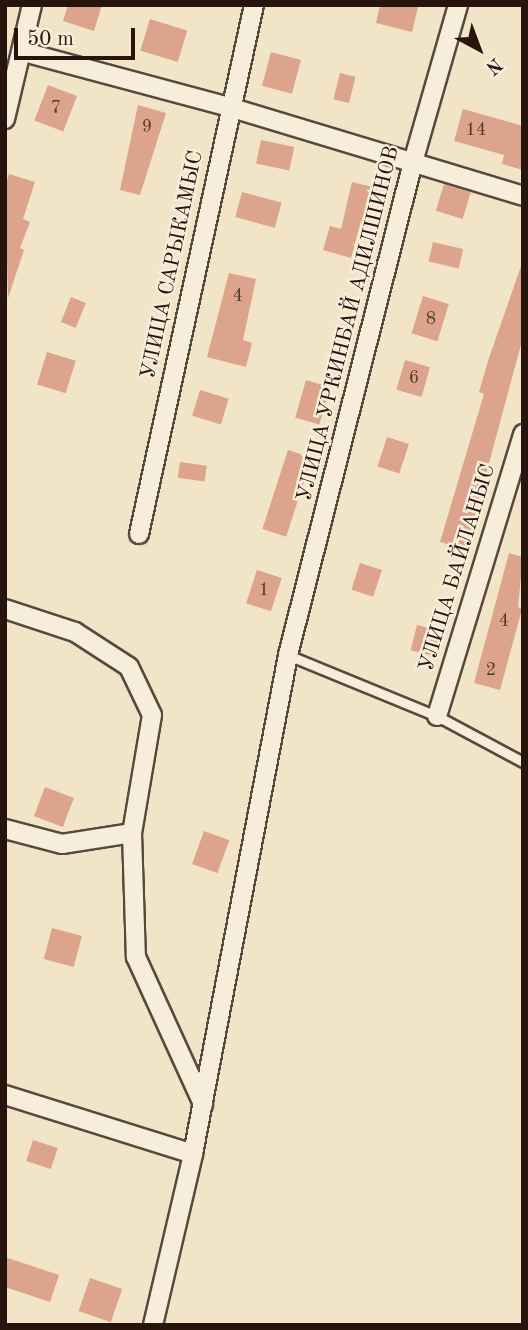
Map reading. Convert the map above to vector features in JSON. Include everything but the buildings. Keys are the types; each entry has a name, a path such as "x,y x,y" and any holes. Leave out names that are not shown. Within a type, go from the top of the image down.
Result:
{"street":[{"path":"5,119 32,5"},
{"name":"УЛИЦА САРЫКАМЫС","path":"139,534 229,107 254,5"},
{"name":"УЛИЦА УРКИНБАЙ АДИЛШИНОВ","path":"153,1325 193,1154 288,655 413,162 458,5"},
{"path":"23,52 229,107 523,196"},
{"name":"УЛИЦА БАЙЛАНЫС","path":"437,716 523,434"},
{"path":"5,608 75,632 130,667 152,715 131,833 136,957 203,1104"},
{"path":"5,828 62,844 131,833"},
{"path":"5,1095 193,1154"}],"lane":[{"path":"288,655 437,716 523,762"}]}
